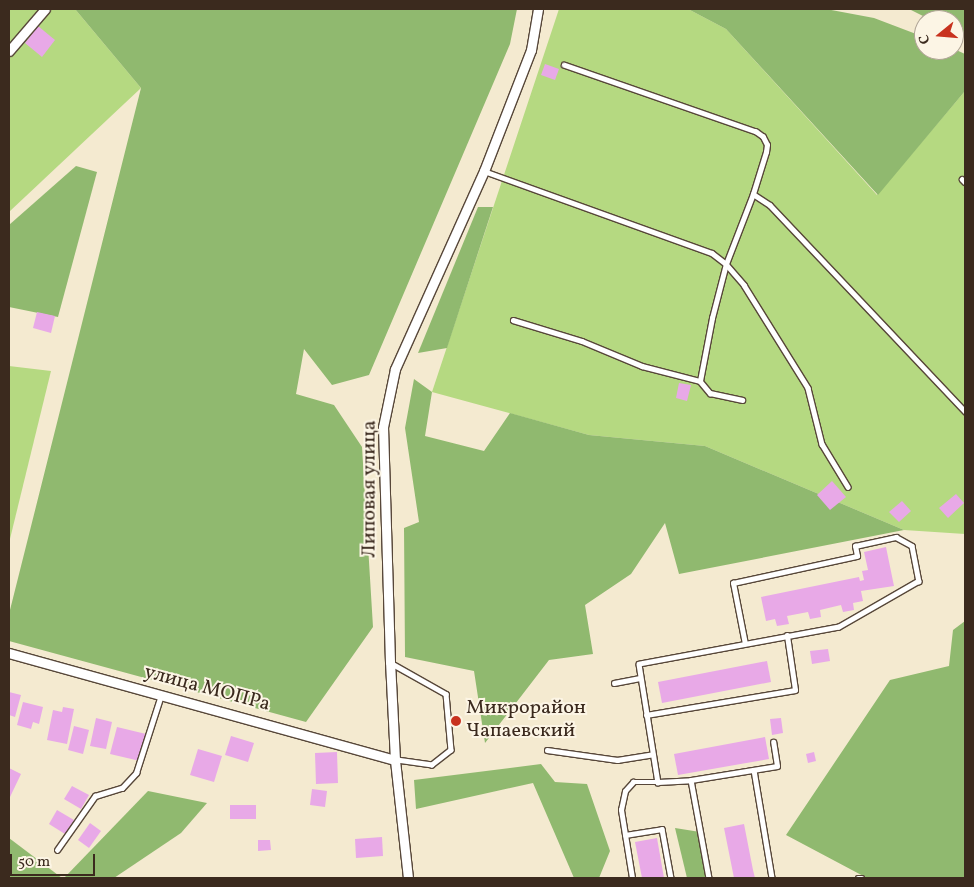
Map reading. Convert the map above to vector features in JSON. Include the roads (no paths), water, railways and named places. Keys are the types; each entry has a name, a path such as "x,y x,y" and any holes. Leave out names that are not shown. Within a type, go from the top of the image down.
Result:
{"street":[{"path":"9,51 45,9"},
{"name":"Липовая улица","path":"408,878 395,760 383,427 394,369 484,171 531,50 538,9"},
{"name":"улица МОПРа","path":"9,653 395,760"}],"lane":[{"path":"564,65 756,132 763,136 767,145 754,194 726,264 712,318 700,381"},
{"path":"484,171 712,253 726,264 744,285 808,388 822,444 848,487"},
{"path":"754,194 770,205 965,411"},
{"path":"513,320 582,341 642,366 700,381 710,393 742,400"},
{"path":"658,782 639,664 839,627 918,581 912,546 896,537 855,546 857,556 733,583 745,644"},
{"path":"646,716 795,690 787,636"},
{"path":"390,662 446,694 451,750 432,765 395,760"},
{"path":"614,683 640,678"},
{"path":"57,850 94,796 122,788 136,773 161,695"},
{"path":"632,878 621,810 624,791 633,782 691,780 777,766 773,742"},
{"path":"547,750 617,760 653,754"},
{"path":"754,770 772,878"},
{"path":"691,780 708,878"},
{"path":"625,835 662,829 671,878"}],"place":[{"name":"Микрорайон Чапаевский","path":"456,721"}]}
